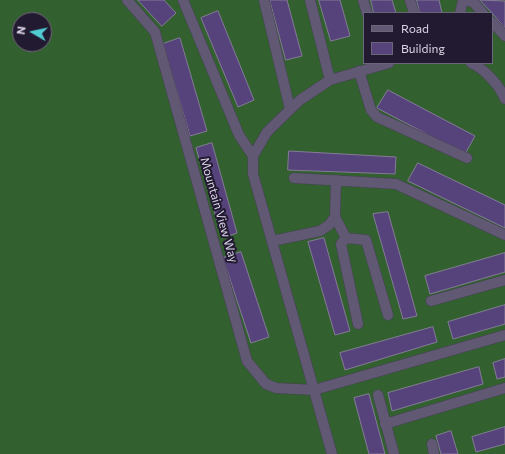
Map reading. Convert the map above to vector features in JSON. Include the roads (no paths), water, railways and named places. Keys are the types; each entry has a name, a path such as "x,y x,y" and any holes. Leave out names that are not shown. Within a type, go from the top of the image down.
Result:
{"street":[{"name":"Mountain View Way","path":"127,0 155,32 247,362 266,384 276,388 314,390 505,335"},
{"path":"183,0 239,135 253,156"},
{"path":"264,0 290,109"},
{"path":"310,0 330,80"},
{"path":"363,0 367,12"},
{"path":"410,0 414,12"},
{"path":"460,12 463,0 473,2 482,12"},
{"path":"493,23 505,36"},
{"path":"332,454 253,174 253,156 267,132 300,100 330,80 383,64"},
{"path":"474,64 490,78 503,94 505,99"},
{"path":"359,71 371,110 377,118 467,158"},
{"path":"294,178 396,184 505,235"},
{"path":"336,180 335,217 346,238"},
{"path":"272,241 320,230 329,225 335,217"},
{"path":"346,238 366,240 388,315"},
{"path":"346,238 341,244 358,324"},
{"path":"431,301 505,280"},
{"path":"385,424 505,388"},
{"path":"378,395 394,454"}]}
